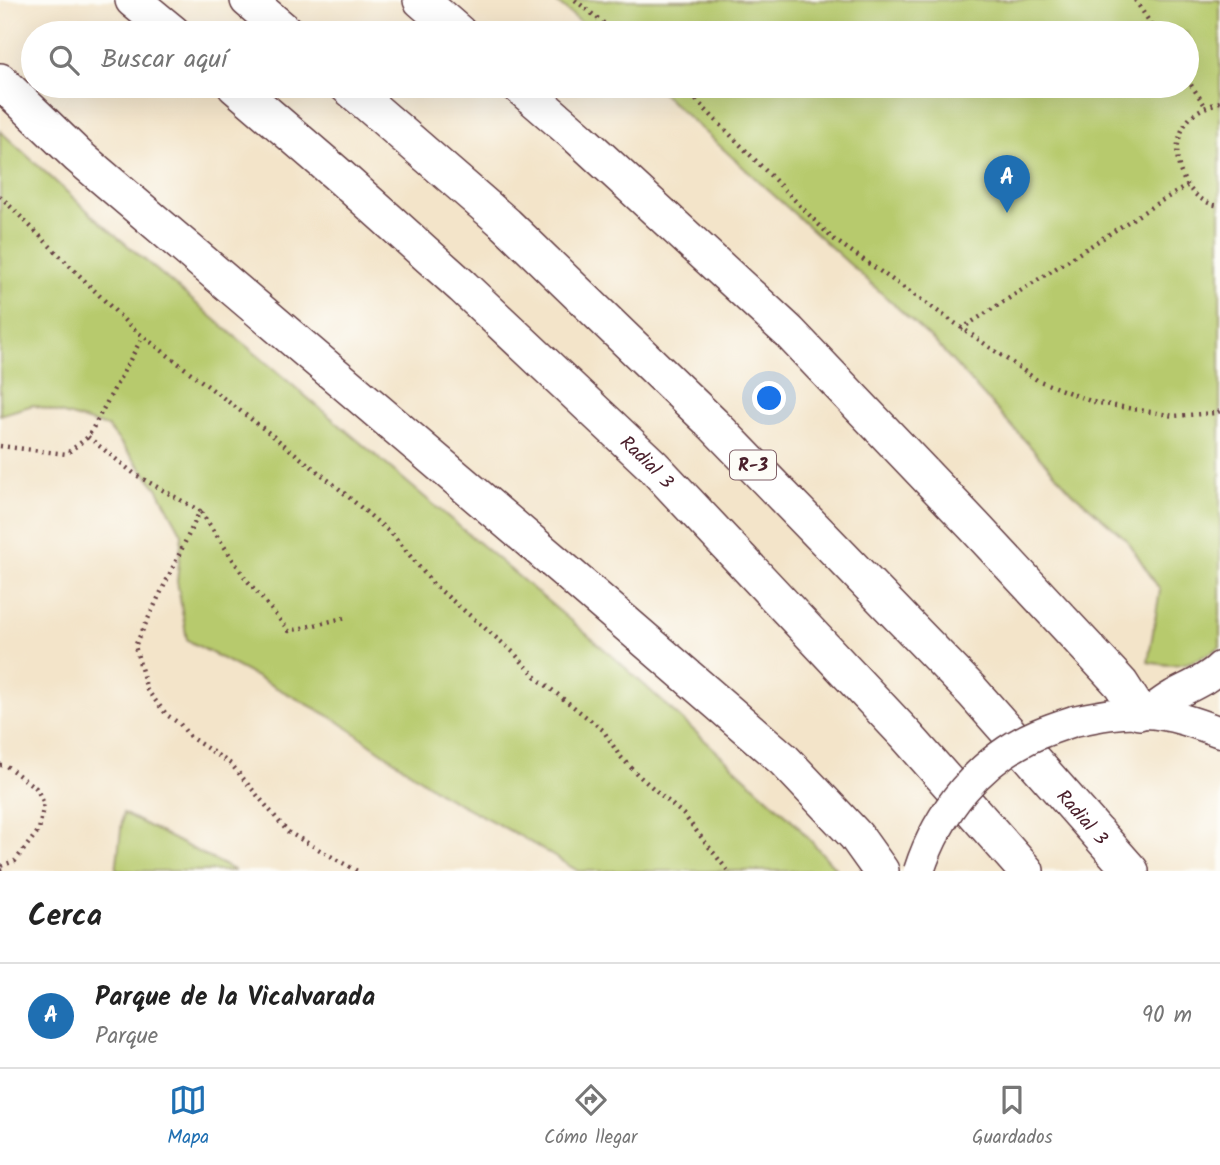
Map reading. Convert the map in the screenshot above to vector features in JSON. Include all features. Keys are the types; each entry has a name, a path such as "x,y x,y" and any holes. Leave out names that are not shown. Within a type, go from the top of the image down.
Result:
{"highway":[{"path":"133,0 158,21"},
{"path":"248,0 273,21"},
{"path":"421,0 445,21"},
{"path":"0,81 78,156 784,760 856,836 881,871"},
{"name":"Radial 3","path":"249,98 463,287 653,466 905,734 1026,871"},
{"name":"Radial 3","path":"361,98 506,224 713,424 972,691 1131,871"},
{"path":"533,98 789,332 974,526 1144,712"},
{"name":"R-3","path":"972,691 1153,871"},
{"path":"905,734 1014,871"}],"main road":[{"path":"1144,712 1220,667"},
{"path":"919,871 926,849 945,813 970,782 1001,755 1036,734 1100,715 1144,712 1184,719 1220,732"}],"path":[{"path":"575,0 601,21"},
{"path":"1135,0 1149,21"},
{"path":"1199,97 1206,107"},
{"path":"694,98 832,238 1037,380 1093,402 1174,416 1220,411"},
{"path":"1220,102 1206,107 1191,118 1181,133 1177,151 1179,169 1187,186 1199,198 1220,206"},
{"path":"961,329 1187,186"},
{"path":"0,196 131,327 273,436 394,536 434,585 513,652 538,679 603,730 619,755 683,814 728,871"},
{"path":"0,446 66,454 88,437 143,336"},
{"path":"88,437 136,475 200,511 246,579 289,631 344,618"},
{"path":"200,511 135,646 147,690 167,715 180,724 190,737 231,764 288,832 357,871"},
{"path":"0,765 5,765 36,788 44,803 39,830 15,861 1,869"}],"green space":[{"path":"554,0 1220,0 1220,647 1202,657 1178,665 1148,662 1160,590 1126,539 1072,492 934,341 667,98 1199,98 1199,21 579,21"},
{"path":"0,131 100,222 617,660 793,821 838,871 578,871 443,795 335,719 187,640 177,581 182,534 157,488 108,427 33,405 0,415"},
{"path":"123,813 235,871 116,871"}],"place":[{"name":"Parque de la Vicalvarada","path":"1007,213"}]}
